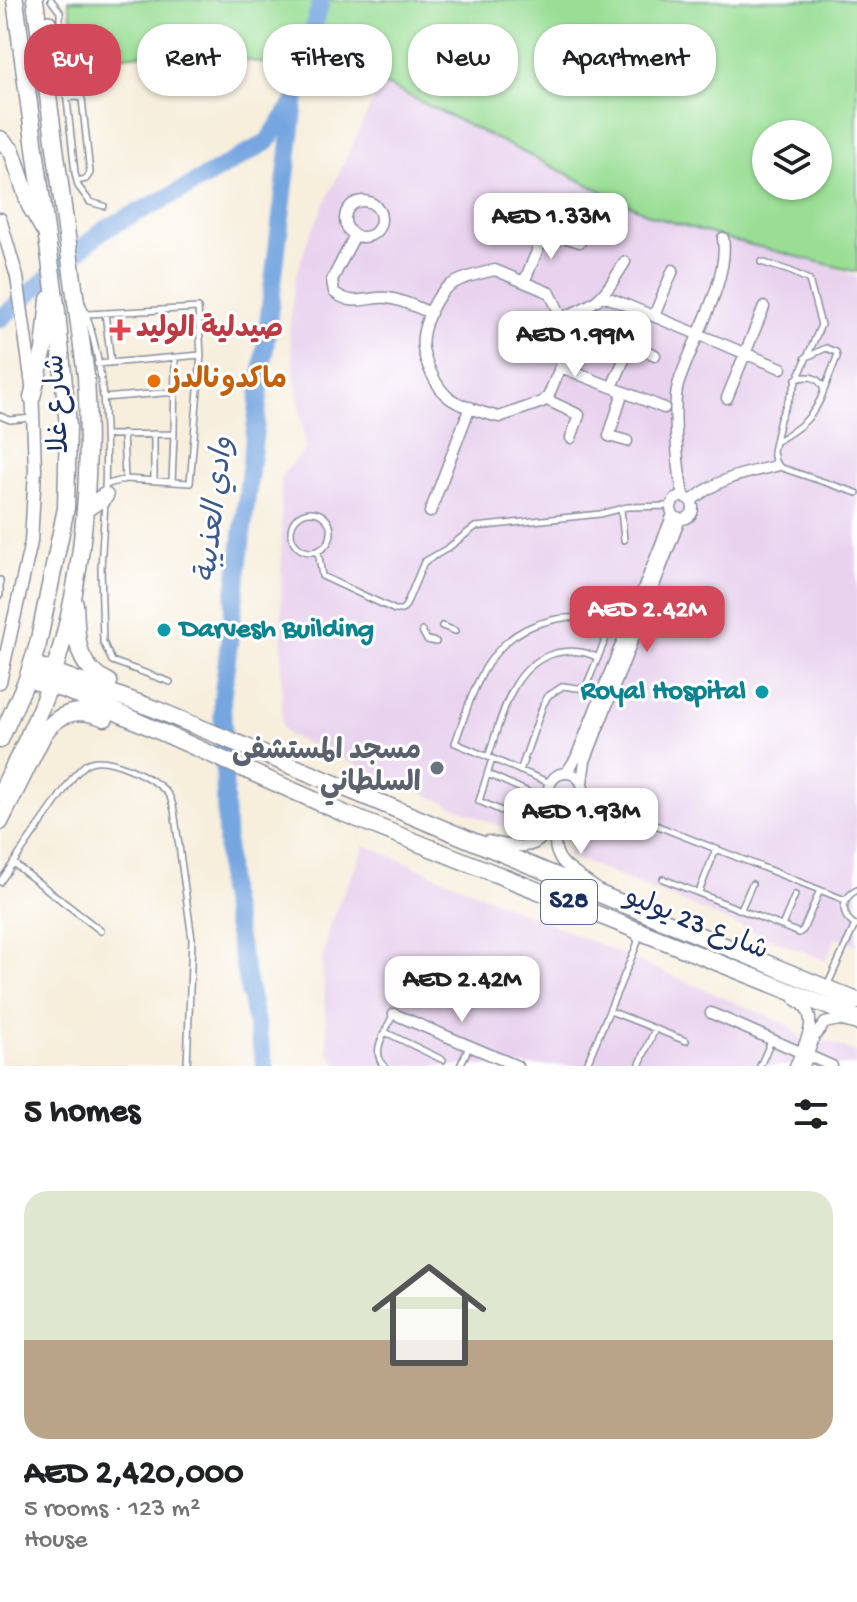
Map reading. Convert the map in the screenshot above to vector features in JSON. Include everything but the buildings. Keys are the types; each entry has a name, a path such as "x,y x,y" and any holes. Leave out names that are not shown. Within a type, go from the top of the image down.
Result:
{"main road":[{"name":"شارع غلا","path":"0,740 30,672 44,624 66,508 68,426 52,262 15,0"},
{"name":"شارع غلا","path":"35,0 39,24"},
{"name":"شارع غلا","path":"0,794 51,678 74,586 87,508 90,436 86,376 48,96"},
{"path":"2,138 15,157 30,206 48,238"},
{"path":"32,397 44,350 52,262"},
{"path":"87,508 105,490"},
{"path":"74,586 78,644 85,666 96,676 162,706 170,715"},
{"name":"شارع 23 يوليو","path":"30,672 170,715 857,1001"},
{"name":"شارع 23 يوليو","path":"51,678 343,813 857,1018"},
{"path":"0,822 53,721 71,711 88,711 133,730 159,730"}],"street":[{"path":"0,682 4,652 31,542 35,470 32,397 17,277 1,225"},
{"path":"524,282 541,242 554,234 580,242"},
{"path":"355,235 332,280 334,292 343,300 387,298 431,313"},
{"path":"675,513 687,518 692,513 680,483 676,397 718,282 723,238"},
{"path":"563,317 587,308 604,296 625,262"},
{"path":"654,316 673,270"},
{"path":"490,271 501,271 524,282 550,293 572,339 545,399 499,417 450,399 439,388 423,348 423,336 431,313 443,291 450,285 490,271"},
{"path":"604,296 781,368"},
{"path":"727,398 764,307"},
{"path":"612,387 631,344 655,355"},
{"path":"561,367 664,408"},
{"path":"623,392 609,436 627,441"},
{"path":"545,399 579,415 571,438"},
{"path":"430,512 470,407"},
{"path":"607,896 557,857 554,847 557,830 569,806 582,796 585,761 675,513 677,498 688,499 729,477 776,466"},
{"path":"567,772 576,758 675,513"},
{"path":"456,834 519,848 534,846 540,841 546,826 552,800 550,783 557,775 567,772 576,775 582,782"},
{"path":"552,800 560,806 569,806"},
{"path":"707,957 752,983 801,1002 809,1011 810,1028 804,1059"},
{"path":"711,1013 804,1059 832,1066"},
{"path":"394,1014 517,1066"},
{"path":"795,1066 804,1059 818,1029 825,1023 839,1020 857,1025"}],"lane":[{"path":"51,0 60,12 60,24"},
{"path":"77,181 86,179 90,173 82,99 78,97 67,98 77,181 90,202 104,206"},
{"path":"761,262 809,280 821,325 780,419 774,443 776,466 857,493"},
{"path":"73,278 87,314 107,435 101,568 103,642 112,661 170,682"},
{"path":"87,314 198,308 201,355 190,483 125,479 105,490"},
{"path":"105,313 111,363"},
{"path":"774,443 806,423 815,412 837,357 836,352 826,348 805,358"},
{"path":"97,364 201,355"},
{"path":"172,482 175,358"},
{"path":"796,379 807,376 815,378 824,390"},
{"path":"103,398 175,392"},
{"path":"0,416 10,420 33,418"},
{"path":"123,434 125,479"},
{"path":"154,434 154,481"},
{"path":"107,435 174,434"},
{"path":"318,551 322,576 395,610 402,610 424,562 475,527 572,518 653,505 675,513"},
{"path":"621,509 624,540"},
{"path":"310,512 322,516 330,525 328,544 318,551 311,553 298,548 291,536 293,523 303,514 310,512"},
{"path":"0,580 0,595"},
{"path":"520,771 548,696 563,686 585,689 608,633 605,626 597,621 558,617 527,628 500,645 482,671 455,743 520,771 550,783"},
{"path":"442,626 455,631"},
{"path":"422,631 427,640 436,642"},
{"path":"488,774 528,792 518,818 479,801 515,683 528,666 545,656 565,651 598,658"},
{"path":"0,882 74,776 87,763 114,762 166,790 174,810 192,939 187,1066"},
{"path":"582,796 845,900"},
{"path":"699,892 716,849"},
{"path":"13,863 101,931"},
{"path":"663,879 795,932 803,930 820,890"},
{"path":"741,909 752,884"},
{"path":"826,988 856,926 844,912 845,900 857,890"},
{"path":"782,926 795,895"},
{"path":"575,904 635,935 638,941 586,1066"},
{"path":"610,1011 686,1041"},
{"path":"384,1066 376,1052 394,1014"},
{"path":"639,1066 655,1029"},
{"path":"385,1032 443,1060"},
{"path":"760,1066 771,1040"},
{"path":"460,1066 469,1046"}],"shaded area":[{"path":"392,87 652,216 844,271 857,278 857,945 836,938 826,961 567,855 575,835 528,815 520,835 288,735 282,726 281,476 305,450 289,330 295,279 307,241 375,96 392,96"},
{"path":"365,845 791,1026 796,1035 816,1044 829,1042 857,1053 857,1066 339,1066 328,1052 322,961 331,920"}],"green space":[{"path":"69,0 857,0 857,272 652,216 409,96 518,96 518,24 408,24 408,95 392,87 392,24 263,24 263,63 247,60 247,24 137,24 137,55 121,56 121,24 72,24"}],"waterway":[{"name":"وادي العذيبة","path":"0,319 103,230 267,142 295,102 321,0"},
{"name":"وادي العذيبة","path":"265,1066 228,891 222,700 295,102"}],"place":[{"name":"صيدلية الوليد","path":"120,330"},
{"name":"ماكدونالدز","path":"154,381"},
{"name":"Darvesh Building","path":"164,630"},
{"name":"Royal Hospital","path":"762,692"},
{"name":"مسجد المستشفى السلطاني","path":"437,768"}]}
